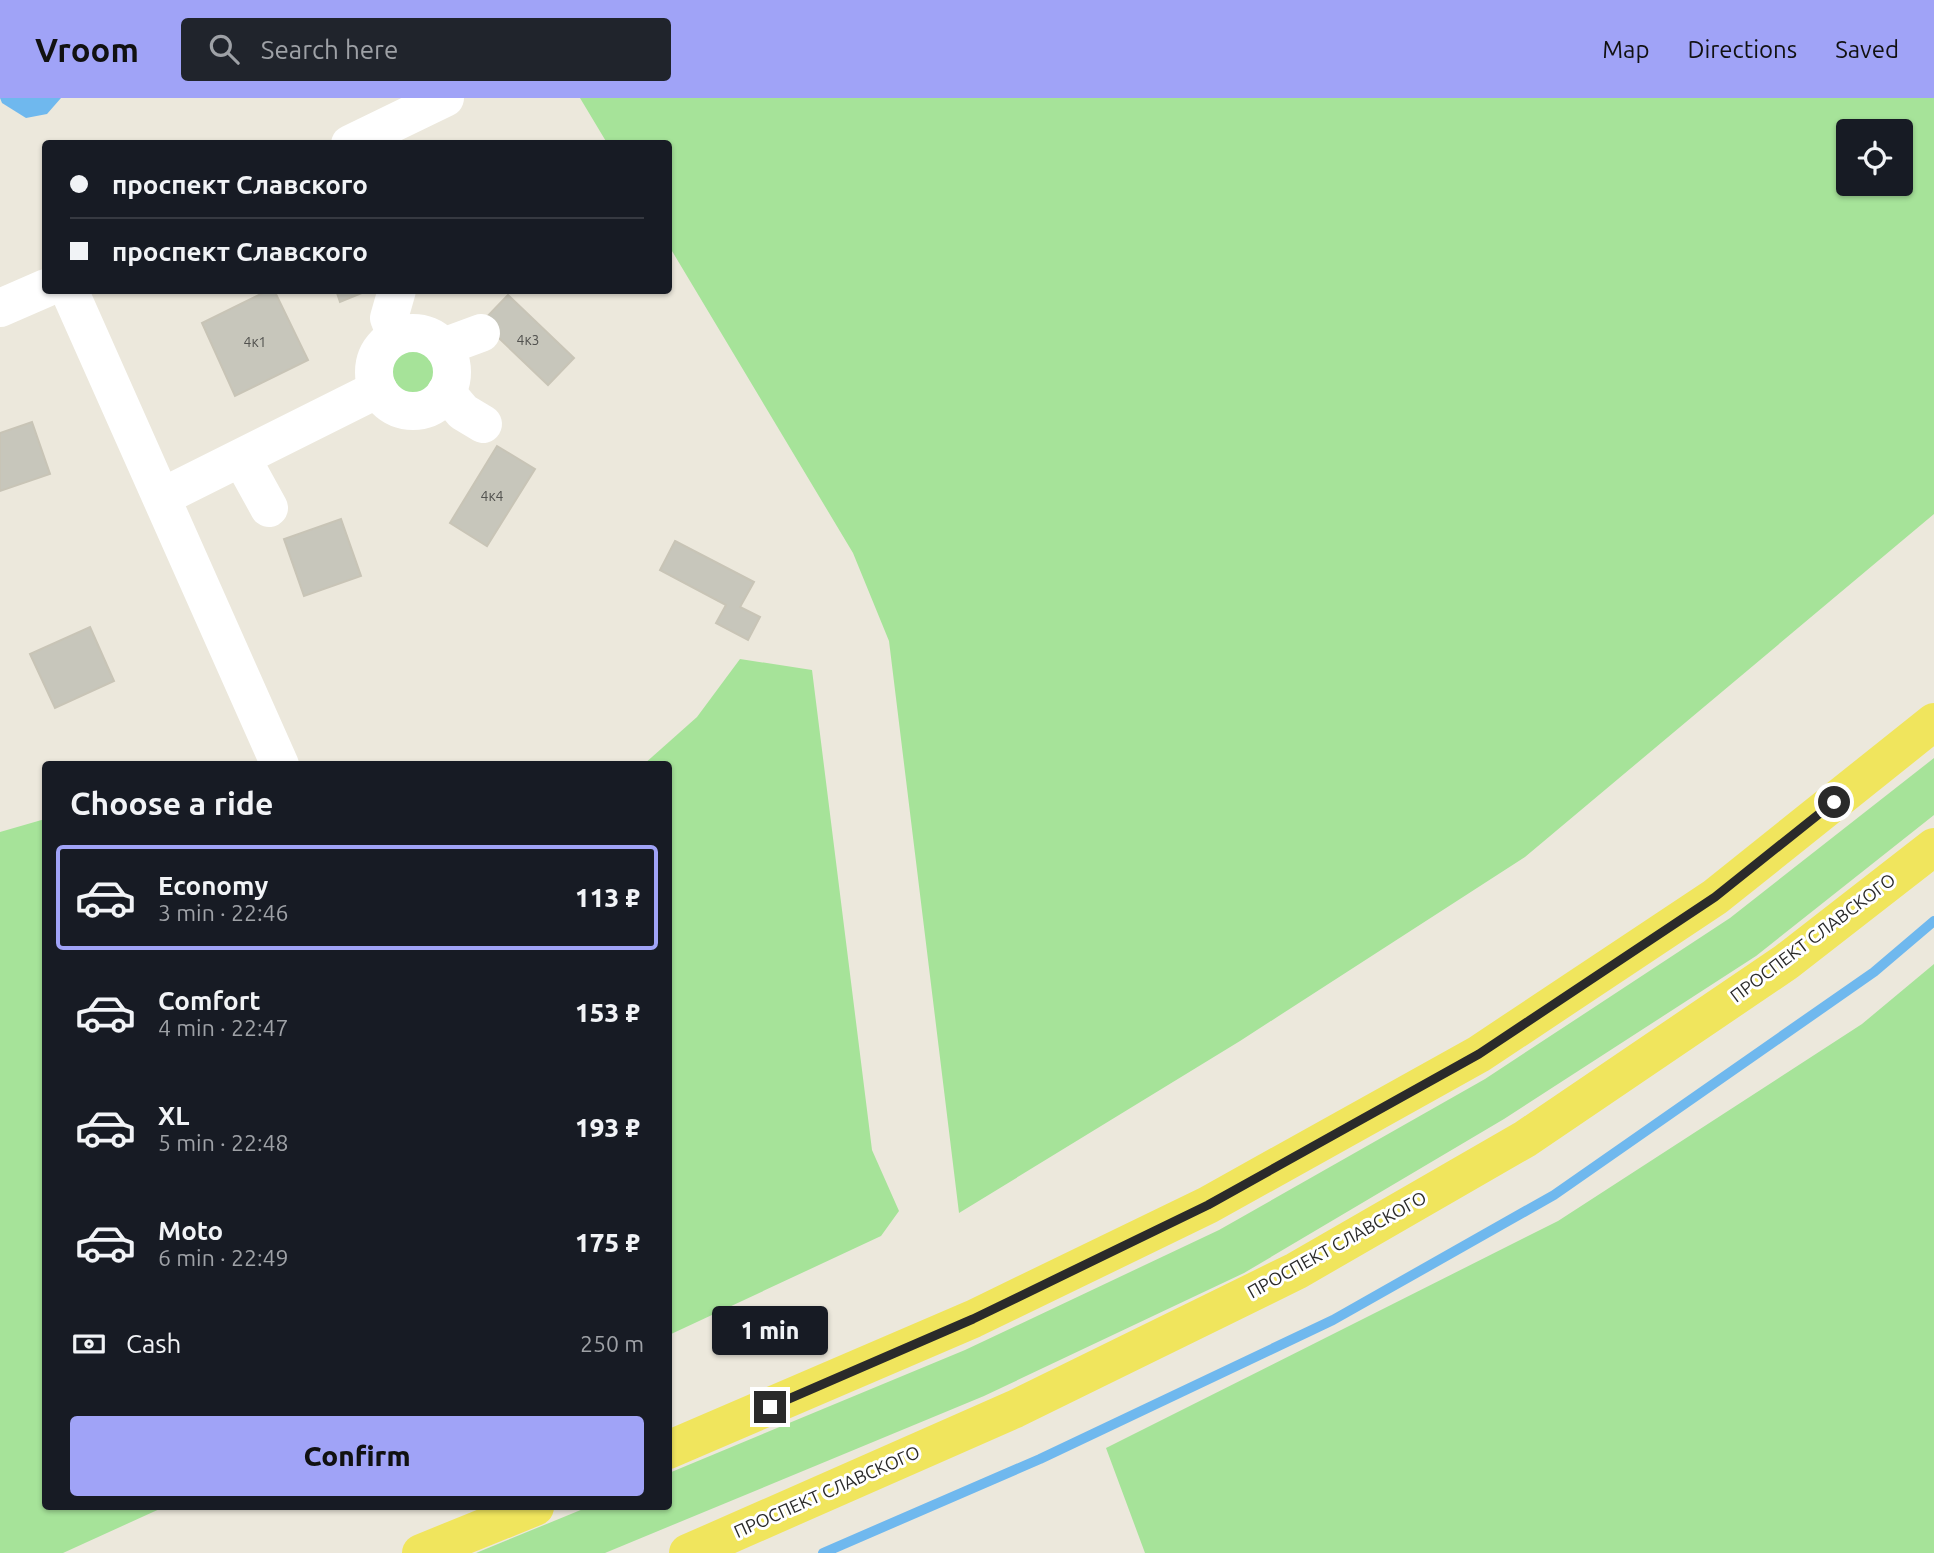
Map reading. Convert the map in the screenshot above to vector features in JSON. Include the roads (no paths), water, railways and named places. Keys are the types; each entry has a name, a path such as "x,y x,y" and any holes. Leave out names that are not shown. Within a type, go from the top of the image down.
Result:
{"main road":[{"path":"672,1448 973,1319 1208,1205 1479,1054 1715,897 1934,722"},
{"name":"ПРОСПЕКТ СЛАВСКОГО","path":"688,1553 1015,1409 1308,1264 1525,1139 1786,962 1934,847"},
{"path":"421,1553 528,1510"}],"street":[{"path":"358,140 445,98"},
{"path":"0,307 42,290"},
{"path":"71,294 278,761"},
{"path":"396,294 390,317 397,336"},
{"path":"443,347 481,333"},
{"path":"163,497 242,458 357,390 375,364 379,353 397,336 422,334 443,347 452,370 446,392 428,407 416,410 394,405 357,390"},
{"path":"446,392 463,412 483,424"},
{"path":"242,458 270,508"}],"water":[{"path":"0,98 61,98 47,114 26,118 2,103"}],"waterway":[{"path":"823,1553 1040,1459 1333,1320 1554,1195 1874,972 1934,921"}]}
